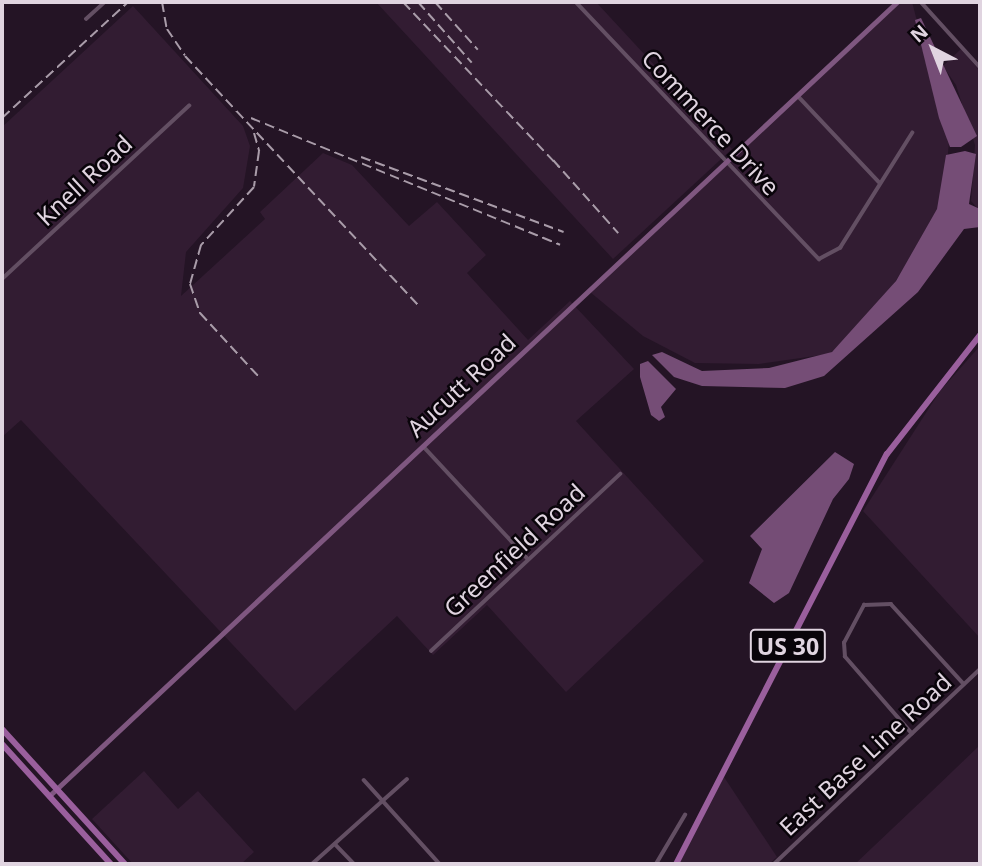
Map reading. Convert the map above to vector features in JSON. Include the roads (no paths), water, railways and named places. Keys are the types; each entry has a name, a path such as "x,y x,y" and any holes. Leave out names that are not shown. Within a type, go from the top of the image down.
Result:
{"main road":[{"name":"US 30","path":"676,864 887,454 980,335"},
{"path":"2,729 125,864"},
{"path":"2,744 111,864"}],"street":[{"path":"86,19 105,2"},
{"name":"Commerce Drive","path":"576,2 812,255 825,259 845,242 880,183"},
{"name":"Aucutt Road","path":"49,796 897,2"},
{"path":"921,2 980,67"},
{"path":"797,94 880,183 912,133"},
{"name":"Knell Road","path":"2,279 189,106"},
{"path":"422,445 528,559"},
{"name":"Greenfield Road","path":"431,651 620,474"},
{"path":"912,734 845,657 844,643 862,608 879,600 891,604 964,684"},
{"name":"East Base Line Road","path":"774,864 980,669"},
{"path":"313,864 407,779"},
{"path":"364,780 440,864"},
{"path":"656,864 685,815"},
{"path":"335,844 354,864"}],"railway":[{"path":"2,118 128,2"},
{"path":"162,2 167,29 185,56 418,305"},
{"path":"403,2 559,167"},
{"path":"418,2 472,63"},
{"path":"435,2 478,50"},
{"path":"251,118 560,245"},
{"path":"254,133 259,151 254,187 201,245 190,284 200,313 259,377"},
{"path":"361,157 564,232"},
{"path":"553,160 618,233"}]}
